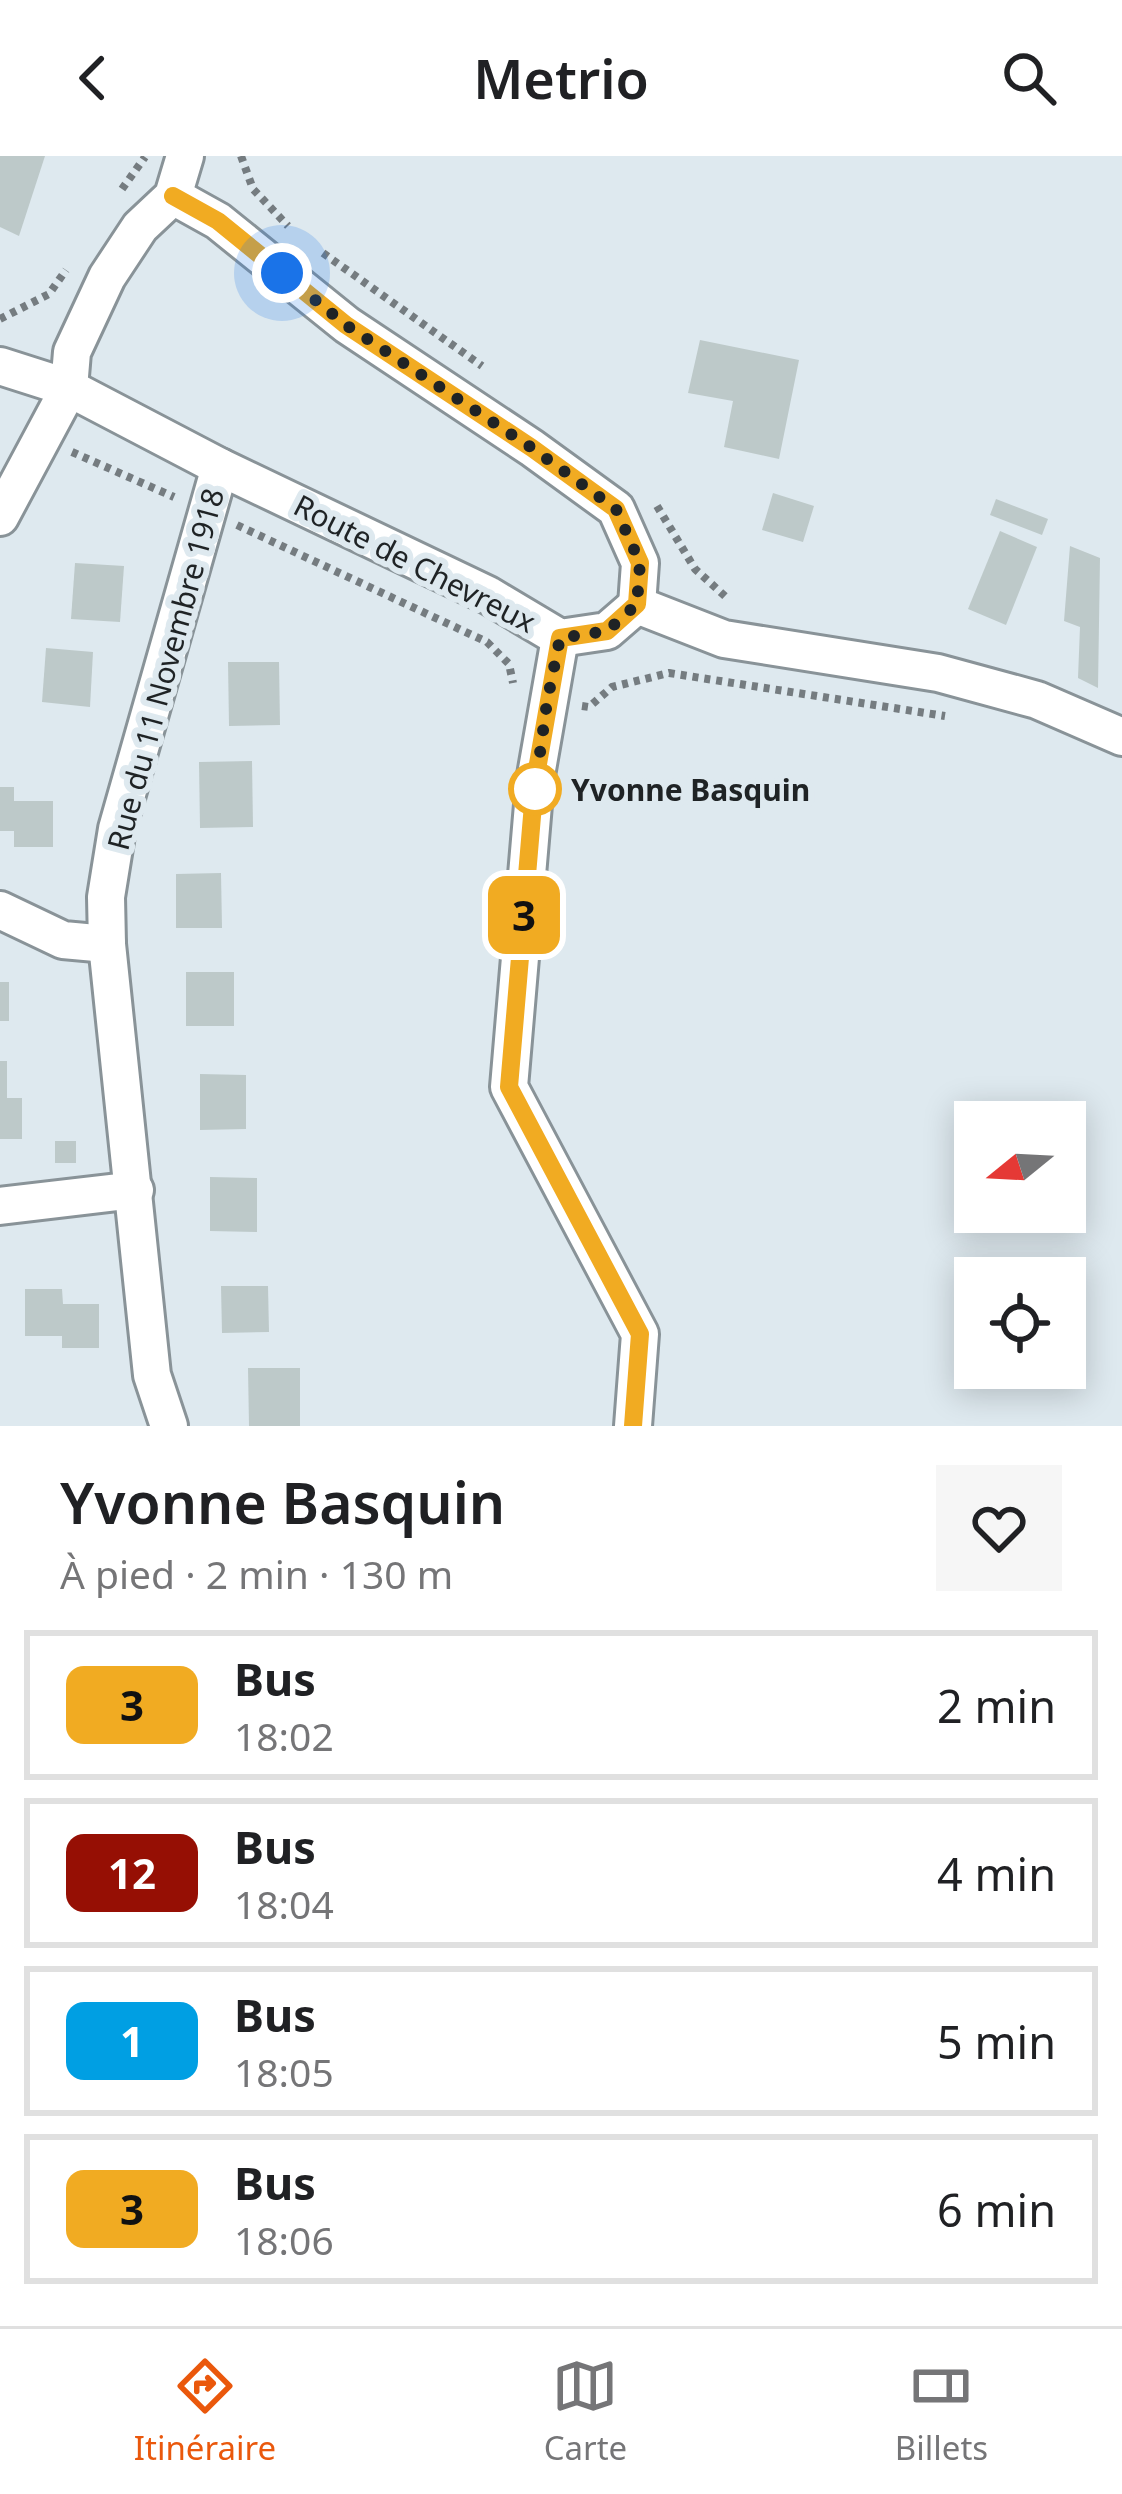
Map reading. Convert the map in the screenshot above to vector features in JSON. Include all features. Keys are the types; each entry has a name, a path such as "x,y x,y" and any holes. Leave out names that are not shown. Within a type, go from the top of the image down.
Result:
{"street":[{"path":"0,517 69,388 72,352 107,277 140,227 173,196 185,156"},
{"path":"173,196 218,221 346,325 616,509 640,563 637,604 724,639 938,673 1037,700 1119,735"},
{"name":"Route de Chevreux","path":"0,365 69,388 220,467 488,595 560,638 607,631 637,604"},
{"name":"Rue du 11 Novembre 1918","path":"169,1426 152,1376 106,897 117,829 220,467"},
{"path":"560,638 535,781 509,1087 640,1334 633,1426"},
{"path":"0,910 63,940 107,944"},
{"path":"0,1206 135,1190"}],"path":[{"path":"241,156 253,189 297,236"},
{"path":"315,248 496,376"},
{"path":"651,499 695,569 738,608"}],"building":[{"path":"0,156 45,156 19,236 0,227"},
{"path":"700,340 799,360 779,459 724,447 733,401 688,393"},
{"path":"773,493 814,506 803,542 762,530"},
{"path":"996,499 1048,519 1042,535 990,515"},
{"path":"1000,531 1037,547 1006,625 968,609"},
{"path":"1070,546 1100,558 1098,688 1078,678 1080,627 1064,621"},
{"path":"75,563 124,566 120,622 71,619"},
{"path":"46,648 93,652 90,707 42,702"},
{"path":"228,662 279,662 280,725 229,726"},
{"path":"252,761 253,827 200,828 199,762"},
{"path":"0,787 14,787 14,801 53,801 53,847 14,847 14,831 0,831"},
{"path":"221,873 222,928 176,928 176,874"},
{"path":"186,972 234,972 234,1026 186,1026"},
{"path":"0,982 9,982 9,1021 0,1021"},
{"path":"0,1061 7,1061 7,1098 22,1098 22,1139 0,1139"},
{"path":"200,1074 246,1075 246,1129 200,1130"},
{"path":"55,1141 76,1141 76,1163 55,1163"},
{"path":"210,1177 257,1178 257,1232 210,1231"},
{"path":"221,1286 268,1286 269,1332 222,1333"},
{"path":"25,1289 62,1289 63,1304 99,1304 99,1348 62,1348 62,1336 25,1336"},
{"path":"248,1368 300,1368 300,1426 249,1426"}],"bus line":[{"name":"3","path":"173,196 218,221 346,325 616,509 640,563 637,604 607,631 560,638 535,781 509,1087 640,1334 633,1426"}],"place":[{"name":"Yvonne Basquin","path":"535,789"}],"route":[{"path":"282,273 346,325 616,509 640,563 637,604 607,631 560,638 535,789"}]}
